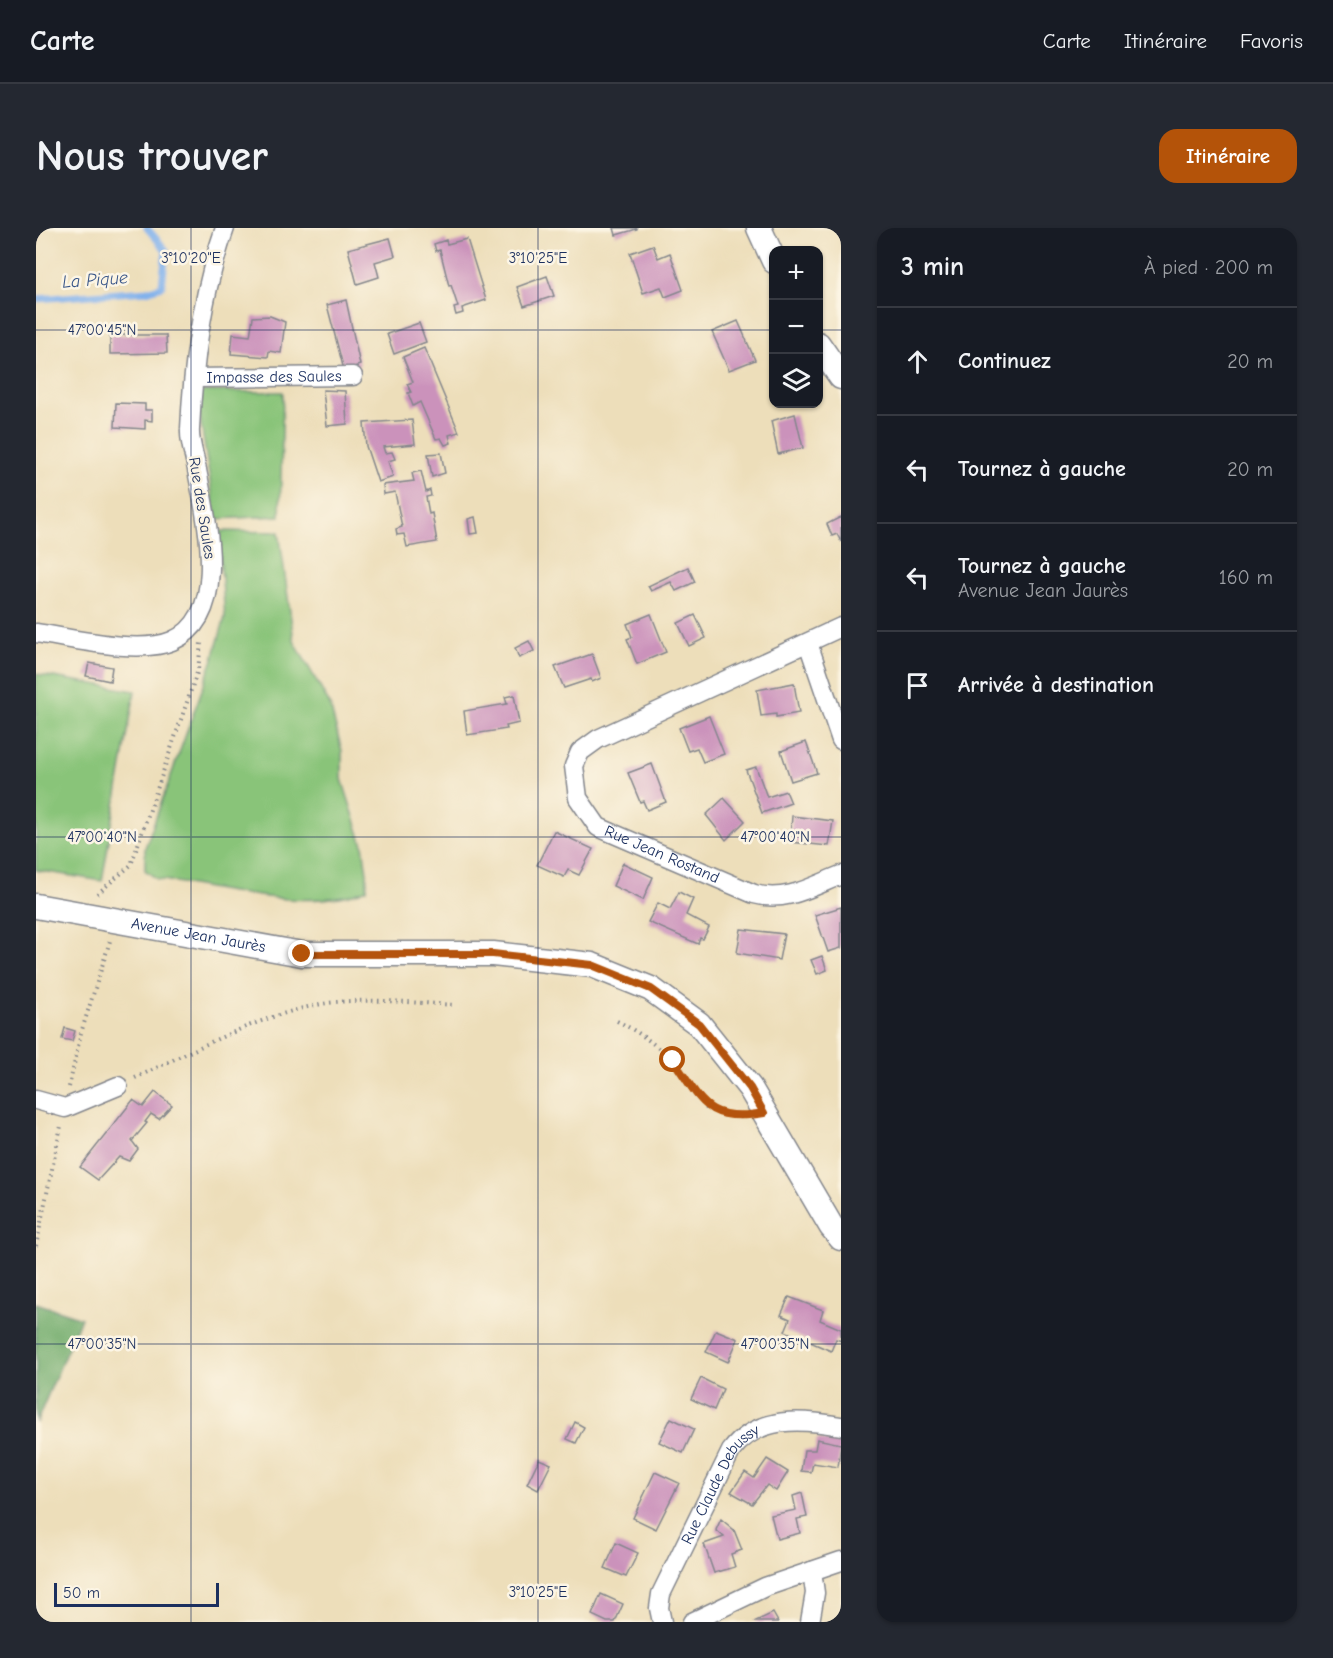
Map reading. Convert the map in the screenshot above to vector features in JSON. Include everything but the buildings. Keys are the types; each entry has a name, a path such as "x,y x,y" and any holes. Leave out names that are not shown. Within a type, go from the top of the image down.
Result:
{"street":[{"name":"Rue des Saules","path":"36,633 152,646 172,641 186,632 196,620 205,602 211,563 190,433 200,321 210,270 225,228"},
{"path":"759,228 769,250"},
{"path":"823,350 841,378"},
{"name":"Impasse des Saules","path":"194,378 353,376"},
{"name":"Rue Jean Rostand","path":"841,627 598,739 580,752 574,766 578,798 598,827 754,894 789,896 841,875"},
{"path":"808,643 841,740"},
{"name":"Avenue Jean Jaurès","path":"36,906 302,954 493,954 592,965 651,989 699,1024 750,1088 831,1226 841,1238"},
{"path":"36,1100 64,1108 118,1086"},
{"name":"Rue Claude Debussy","path":"662,1622 659,1608 661,1594 731,1451 740,1439 775,1422 811,1420 841,1426"},
{"path":"692,1622 765,1587 841,1561"},
{"path":"810,1622 815,1593 812,1571"}],"path":[{"path":"85,915 94,896 131,865 198,670 202,646 196,620"},
{"path":"118,1086 255,1023 324,1003 386,1002 455,1005"},
{"path":"617,1021 639,1032 673,1060 707,1109 738,1118 764,1113"}],"green space":[{"path":"202,391 283,392 280,516 216,519 199,411"},
{"path":"218,531 279,532 294,641 330,705 342,751 342,779 363,845 367,889 344,896 319,899 264,897 157,879 145,870 145,848 213,659 225,617"},
{"path":"36,674 135,691 102,881 36,870"},
{"path":"36,1303 81,1318 36,1423"}],"waterway":[{"name":"La Pique","path":"36,299 147,291 162,286 166,250 147,228"}],"route":[{"path":"302,954 493,954 592,965 651,989 699,1024 750,1088 764,1113 738,1118 707,1109 673,1060"}]}
